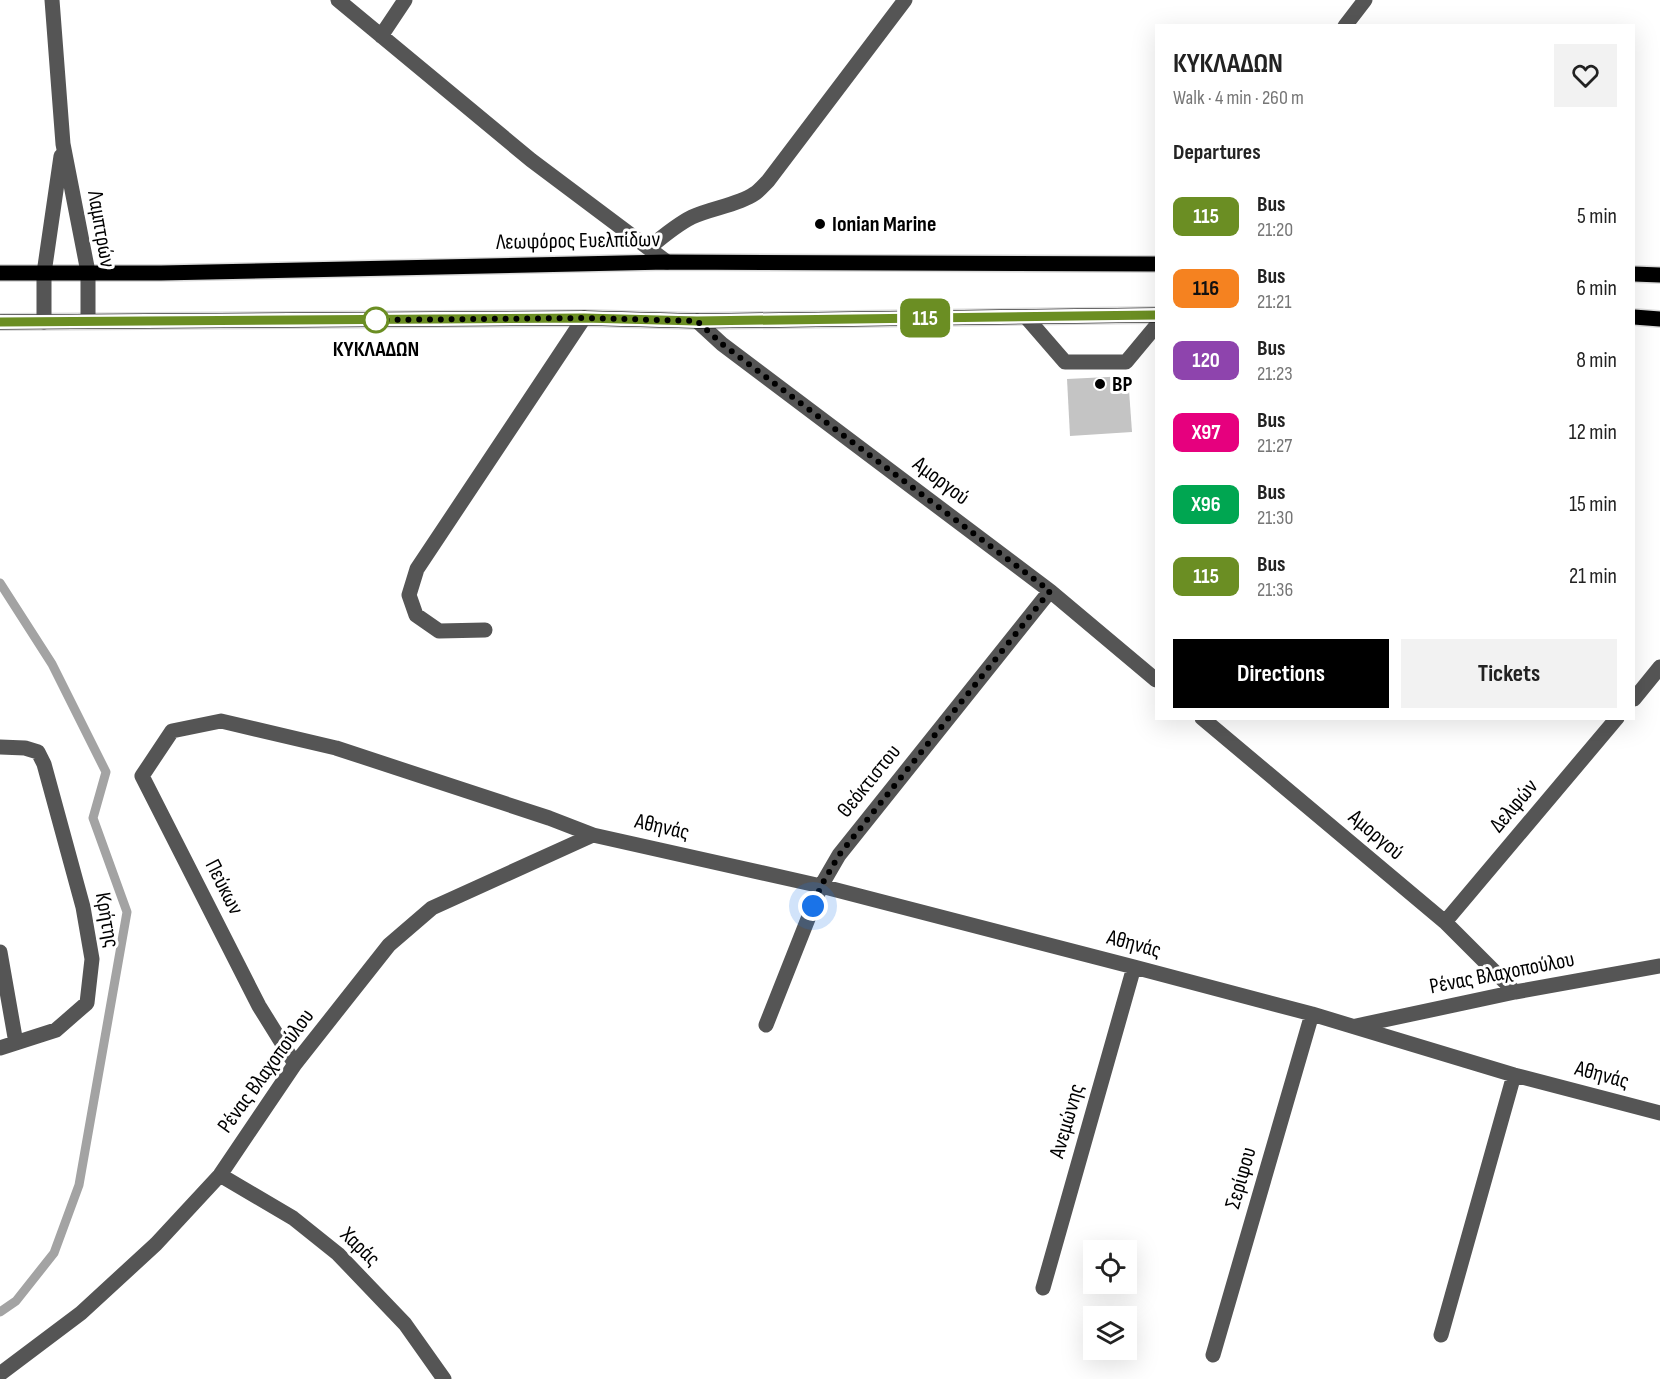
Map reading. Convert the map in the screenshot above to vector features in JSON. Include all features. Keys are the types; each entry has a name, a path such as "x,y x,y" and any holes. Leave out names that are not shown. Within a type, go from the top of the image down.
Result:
{"main road":[{"name":"Λεωφόρος Ευελπίδων","path":"0,273 161,273 667,262 1155,264"},
{"path":"1635,274 1660,275"},
{"path":"0,322 584,318 697,321 1155,315"},
{"path":"1635,317 1660,319"}],"street":[{"name":"Λαμπτρών","path":"52,0 63,144 88,272 88,321"},
{"path":"338,0 531,160 667,262"},
{"path":"381,36 405,0"},
{"path":"649,248 669,231 690,218 756,193 768,181 905,0"},
{"path":"1347,24 1365,0"},
{"name":"Λαμπτρών","path":"44,322 44,273 63,144"},
{"path":"1026,317 1065,362 1126,362 1155,327"},
{"path":"485,630 439,631 416,615 408,595 417,569 584,318"},
{"name":"Αμοργού","path":"697,321 722,344 1050,591 1155,679"},
{"name":"Θεόκτιστου","path":"766,1025 821,886 839,855 1050,591"},
{"path":"1635,698 1660,667"},
{"name":"Αμοργού","path":"1204,720 1445,922 1515,992"},
{"name":"Δελφών","path":"1445,922 1615,720"},
{"name":"Αθηνάς","path":"172,731 221,721 324,746 549,818 593,835 821,886 1134,967 1312,1014 1514,1075 1660,1113"},
{"name":"Πεύκων","path":"172,731 142,776 259,1006 295,1064"},
{"name":"Κρήτης","path":"0,747 25,748 38,752 44,764 83,907 92,959 87,1003 56,1030 0,1048"},
{"name":"Ρένας Βλαχοπούλου","path":"0,1374 81,1313 156,1244 220,1175 295,1064 389,945 432,908 593,835"},
{"path":"0,952 16,1043"},
{"name":"Ρένας Βλαχοπούλου","path":"1353,1027 1515,992 1660,966"},
{"name":"Ανεμώνης","path":"1043,1288 1134,967"},
{"name":"Σερίφου","path":"1213,1355 1312,1014"},
{"path":"1441,1335 1514,1075"},
{"name":"Χαράς","path":"220,1175 293,1218 338,1254 405,1324 444,1379"}],"building":[{"path":"1128,376 1132,432 1070,436 1067,379"}],"waterway":[{"path":"0,583 52,664 106,772 93,818 127,912 79,1185 54,1253 16,1301 0,1312"}],"bus line":[{"name":"115","path":"0,322 584,318 697,321 1155,315"}],"place":[{"name":"Ionian Marine","path":"820,224"},
{"name":"ΚΥΚΛΑΔΩΝ","path":"376,320"},
{"name":"BP","path":"1100,384"}],"route":[{"path":"376,320 584,318 697,321 722,344 1050,591 839,855 821,886 813,906"}]}
